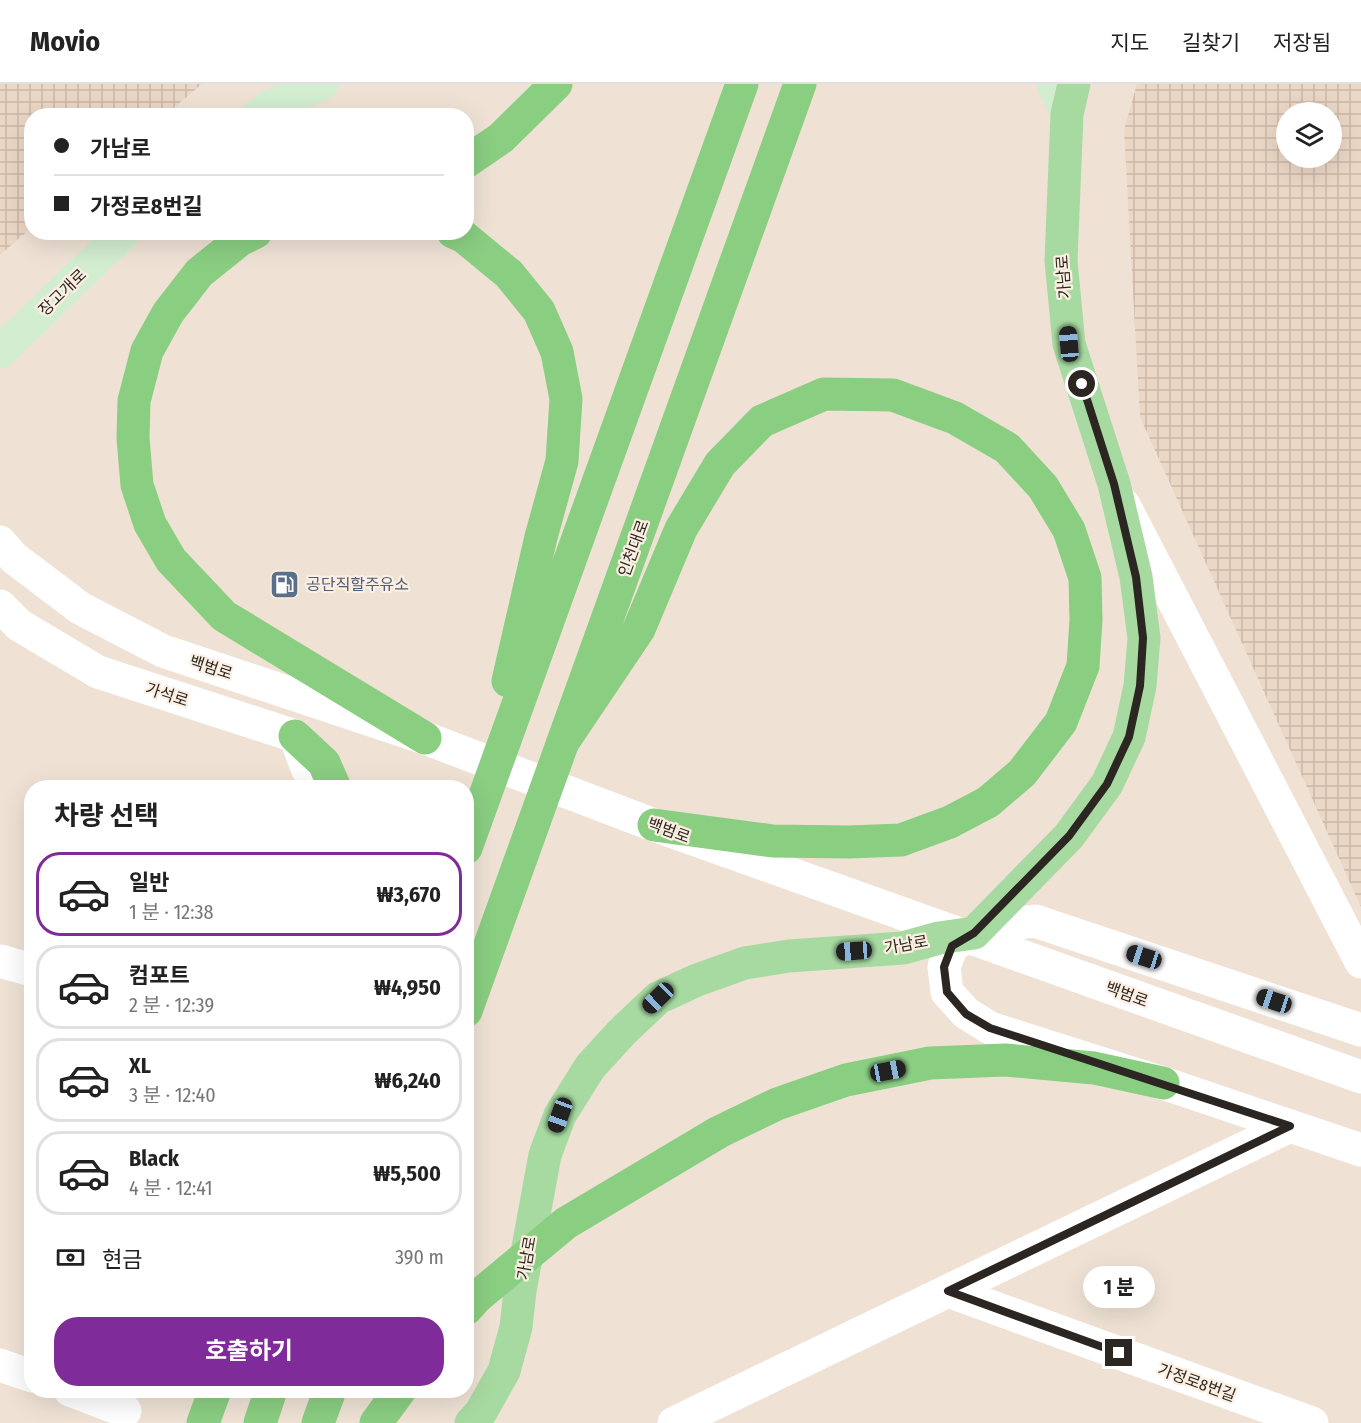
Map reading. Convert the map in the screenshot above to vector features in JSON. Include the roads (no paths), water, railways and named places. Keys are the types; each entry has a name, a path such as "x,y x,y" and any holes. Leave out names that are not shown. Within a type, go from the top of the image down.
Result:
{"highway":[{"path":"474,157 501,138 556,84"},
{"path":"474,827 742,84"},
{"name":"인천대로","path":"474,989 800,84"},
{"path":"240,240 199,273 168,312 147,351 134,401 133,438 137,485 150,524 171,560 224,615 424,738"},
{"path":"468,240 509,274 539,311 558,352 566,399 562,461 541,537 474,821"},
{"path":"563,742 639,629 681,529 720,464 762,421 824,394 893,395 955,418 1007,448 1043,487 1069,530 1085,578 1086,620 1083,666 1061,722 1022,773 988,802 950,822 901,840 773,841 654,825"},
{"path":"295,736 324,763 331,780"},
{"path":"474,1300 566,1223 719,1132 777,1104 846,1080 930,1063 1005,1060 1094,1068 1163,1083"},
{"path":"202,1423 211,1398"},
{"path":"260,1423 268,1398"},
{"path":"318,1423 327,1398"},
{"path":"376,1423 394,1398"}],"main road":[{"path":"267,108 322,84"},
{"path":"1053,84 1070,99"},
{"name":"가남로","path":"471,1423 481,1412 504,1371 516,1326 520,1291 545,1155 560,1115 590,1067 622,1032 658,998 697,980 746,963 789,956 903,948 939,938 974,933 1069,836 1107,784 1129,737 1140,686 1143,638 1136,577 1114,484 1069,344 1061,261 1070,99"},
{"name":"장고개로","path":"0,352 116,240"}],"street":[{"path":"1114,484 1361,962"},
{"name":"백범로","path":"0,542 14,558 80,608 163,651 424,738 654,825 1361,1077"},
{"name":"가석로","path":"0,606 19,625 98,672 295,736"},
{"path":"295,736 314,780"},
{"path":"1361,1030 1035,921 1004,925 974,933 952,946 944,967 947,992 966,1014 990,1028 1361,1150"},
{"path":"0,960 24,968"},
{"path":"674,1423 1290,1126"},
{"name":"가정로8번길","path":"948,1291 1312,1423"},
{"path":"0,1365 24,1373"},
{"path":"95,1398 126,1408"}],"place":[{"name":"공단직할주유소","path":"285,584"}]}
